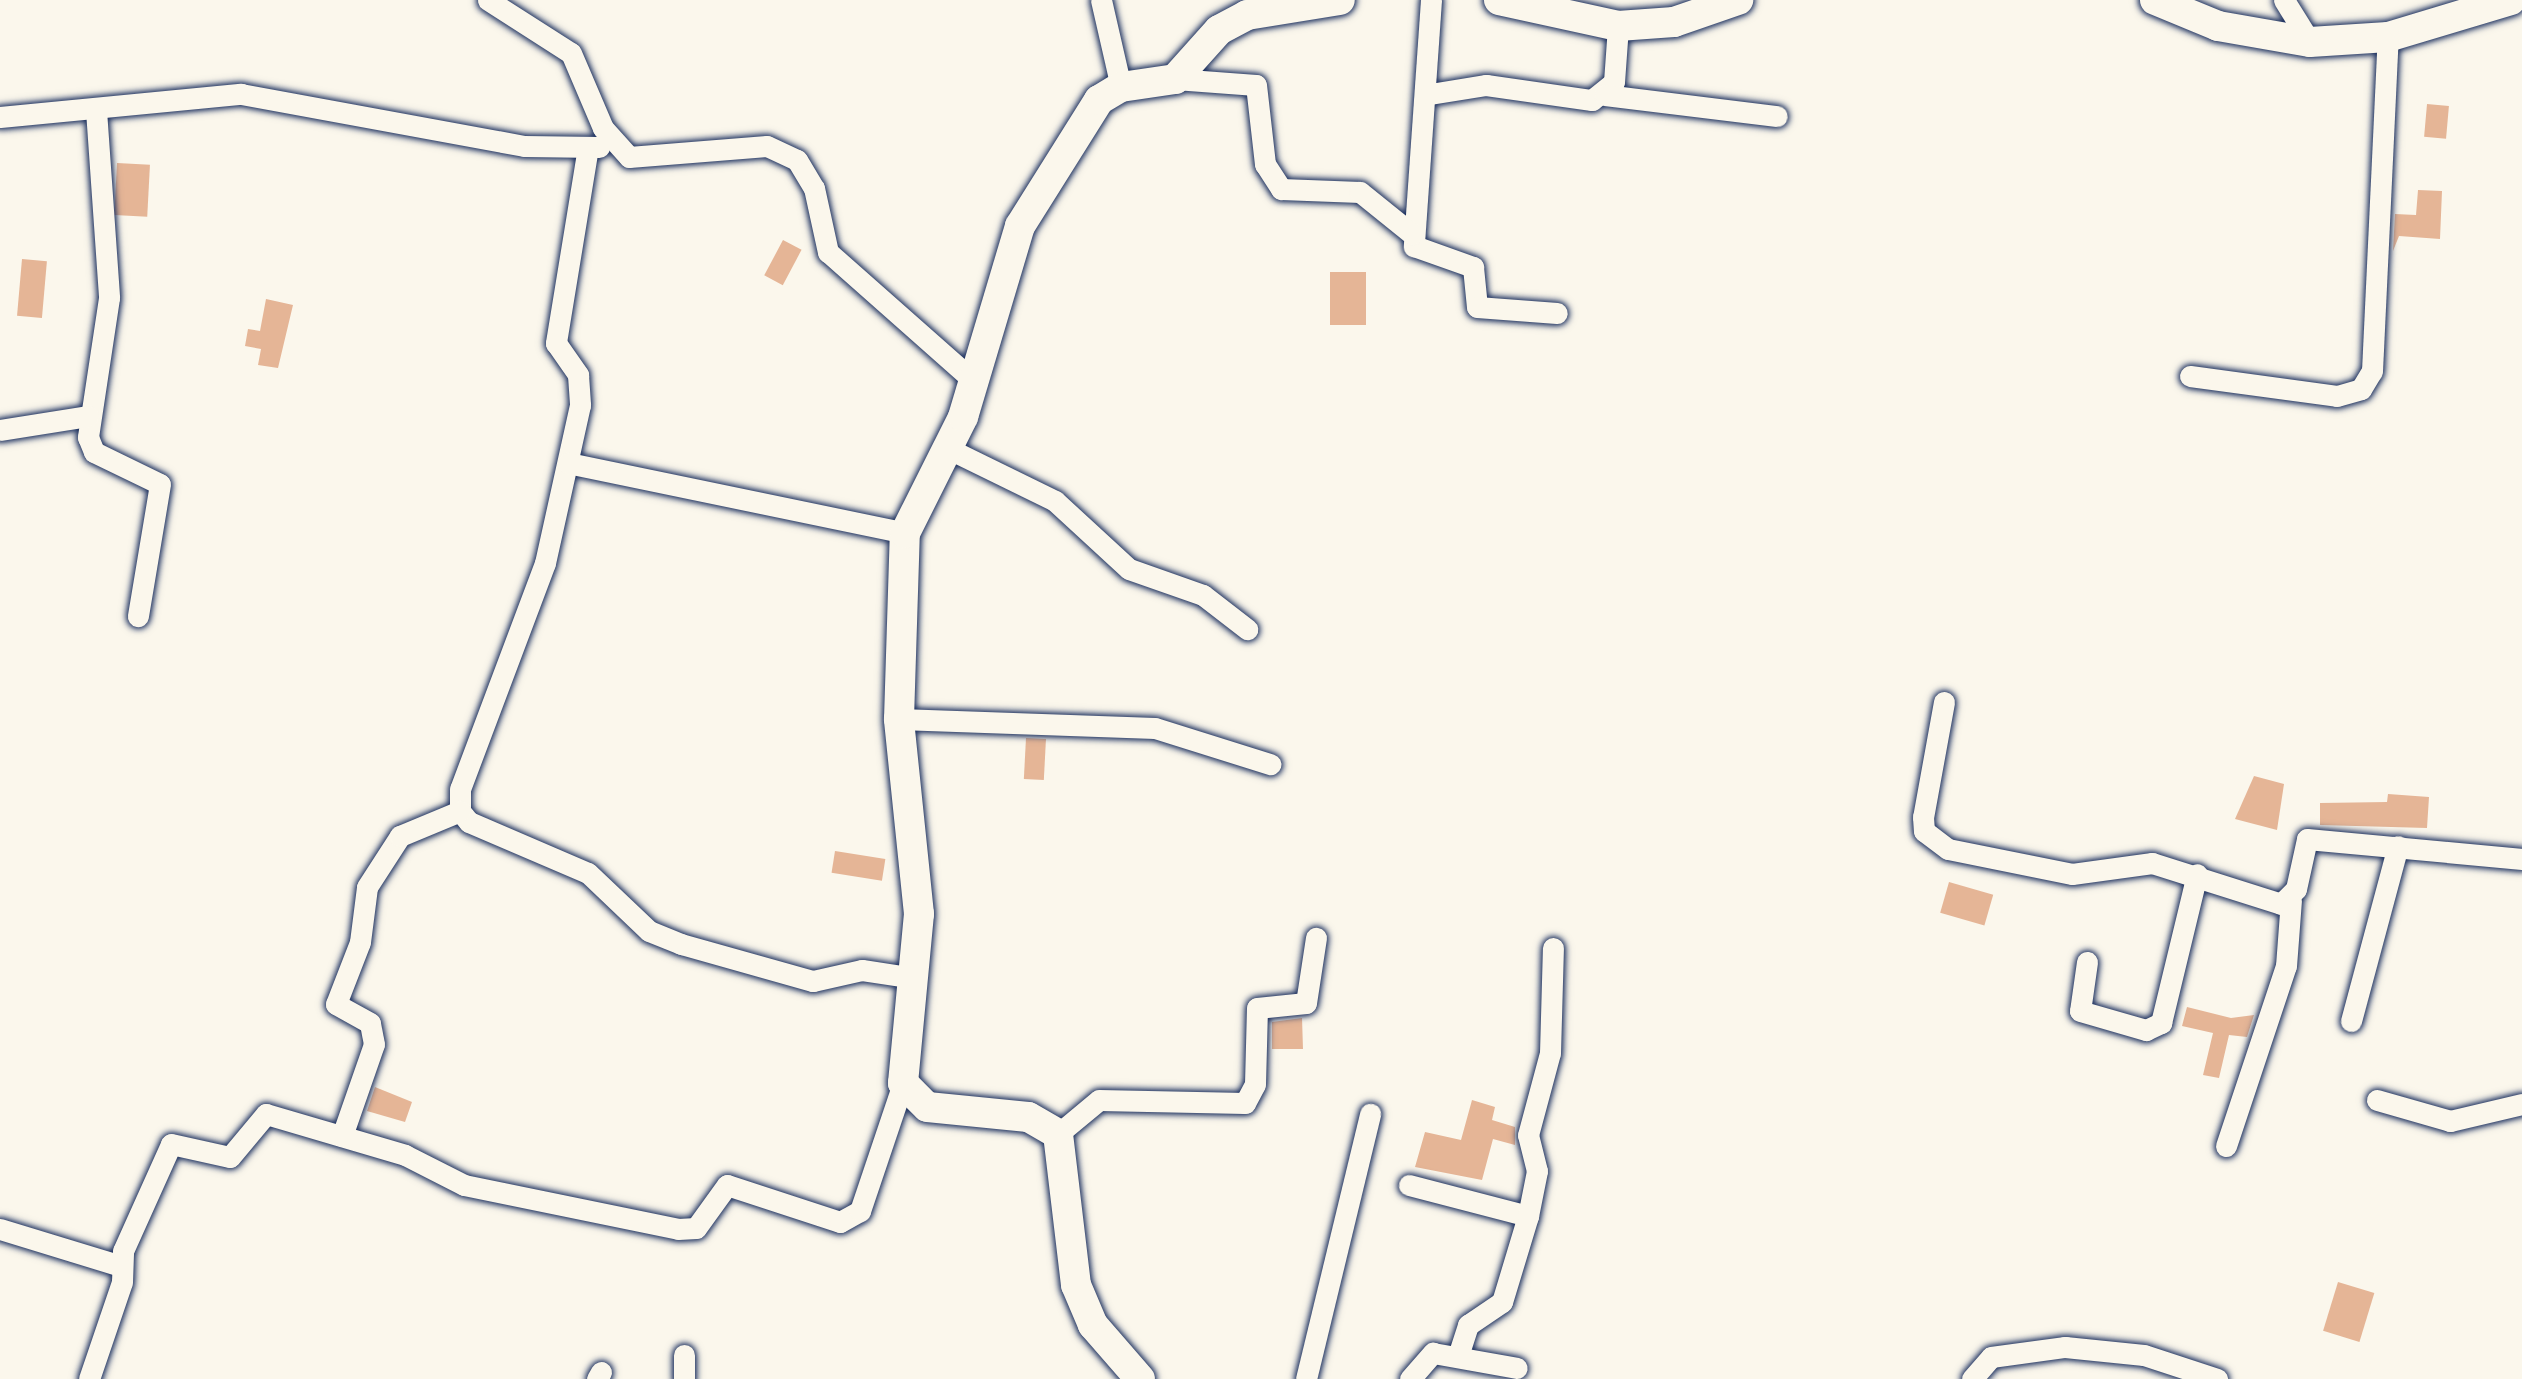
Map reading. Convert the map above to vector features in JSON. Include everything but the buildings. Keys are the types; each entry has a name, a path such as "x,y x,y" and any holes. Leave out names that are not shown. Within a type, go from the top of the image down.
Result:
{"street":[{"path":"488,0 571,53 613,146"},
{"path":"1101,0 1121,87"},
{"path":"1175,79 1219,31 1247,15 1340,0"},
{"path":"1412,233 1430,94 1431,0"},
{"path":"1499,0 1618,26 1674,22 1738,0"},
{"path":"2155,0 2218,26 2310,42 2388,37 2511,0"},
{"path":"2284,0 2310,42"},
{"path":"1605,95 1618,26"},
{"path":"2190,376 2338,396 2361,389 2372,370 2388,37"},
{"path":"89,1379 122,1266 171,1144 230,1157 266,1114 342,1136 464,1185 678,1229 696,1228 727,1185 840,1222 860,1211 903,1083 914,979 916,848 899,719 905,533 975,382 1020,226 1080,123 1121,87 1175,79 1256,85 1265,164 1281,189 1360,191 1412,233 1422,255 1473,267 1477,307 1557,313"},
{"path":"1430,94 1463,85 1592,100 1605,95 1777,116"},
{"path":"0,117 284,97 524,146 613,146 645,159 767,146 785,152 808,175 828,252 975,382"},
{"path":"96,110 110,298 88,416 94,452 160,484 137,616"},
{"path":"588,147 557,327 559,355 582,388 568,463 545,563 460,789 460,811 470,822 588,873 639,923 681,944 813,981 862,970 914,979"},
{"path":"0,430 88,416"},
{"path":"947,448 1055,501 1129,569 1203,595 1247,629"},
{"path":"568,463 905,533"},
{"path":"1944,702 1923,818 1934,842 2054,873 2137,861 2197,874 2266,900 2291,900"},
{"path":"899,719 1155,728 1270,764"},
{"path":"342,1136 374,1044 370,1023 336,1004 360,942 367,887 400,836 460,811"},
{"path":"2226,1147 2286,966 2291,900 2307,839 2522,859"},
{"path":"2351,1021 2398,846"},
{"path":"2087,962 2080,1011 2146,1030 2162,1024 2197,874"},
{"path":"1058,1134 1099,1100 1245,1103 1256,1084 1257,1008 1306,1003 1316,938"},
{"path":"1458,1356 1468,1325 1502,1302 1528,1216 1537,1172 1528,1136 1550,1054 1553,948"},
{"path":"903,1083 927,1107 1028,1117 1058,1134"},
{"path":"2377,1100 2450,1121 2522,1104"},
{"path":"1306,1379 1370,1114"},
{"path":"1058,1134 1076,1285 1094,1325 1140,1379"},
{"path":"1409,1185 1528,1216"},
{"path":"0,1228 122,1266"},
{"path":"1972,1379 1990,1357 2065,1347 2144,1355 2217,1379"},
{"path":"684,1355 684,1379"},
{"path":"1410,1379 1421,1358 1458,1356 1517,1369"}]}
